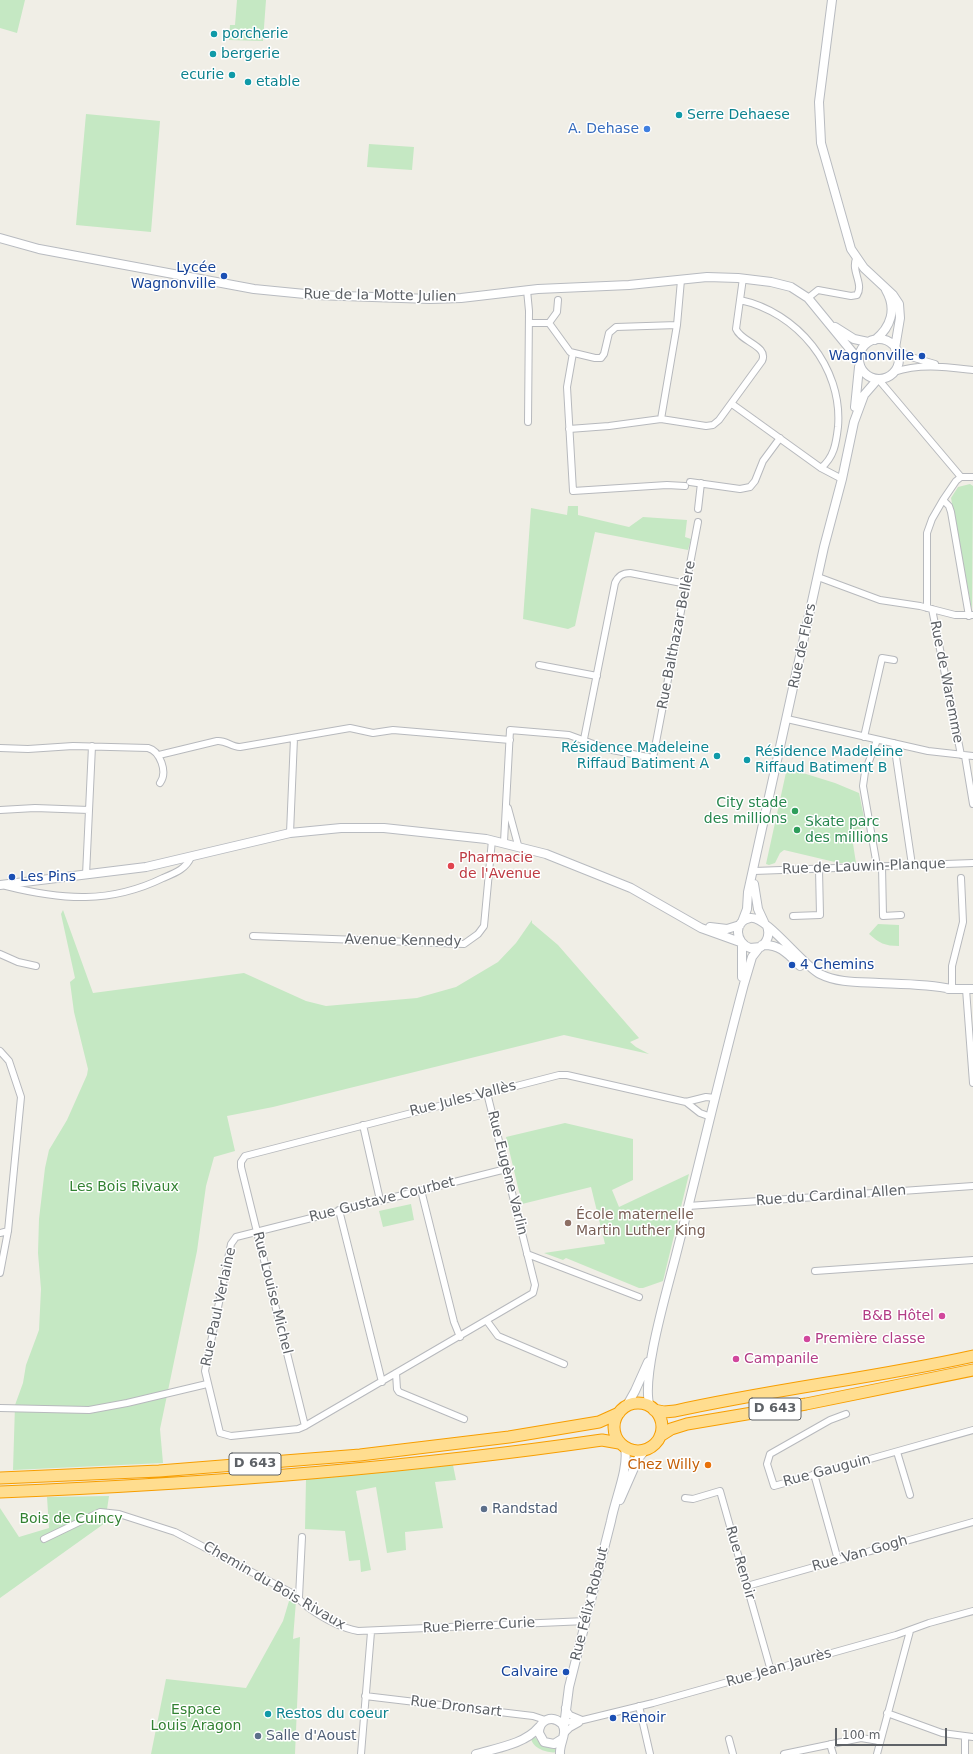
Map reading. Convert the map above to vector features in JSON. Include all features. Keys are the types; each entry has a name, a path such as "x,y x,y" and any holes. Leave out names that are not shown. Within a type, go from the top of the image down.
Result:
{"highway":[{"name":"D 643","path":"652,1408 664,1412 675,1411 768,1393 873,1376 973,1356"},
{"name":"D 643","path":"660,1436 671,1429 687,1424 806,1404 973,1370"},
{"path":"638,1404 652,1408 661,1423 660,1436 654,1445 645,1450 635,1451 622,1445 614,1428 622,1410 638,1404"},
{"name":"D 643","path":"0,1478 189,1469 403,1450 517,1436 603,1421 622,1410"},
{"name":"D 643","path":"0,1492 138,1486 247,1478 490,1456 602,1440 622,1445"}],"street":[{"path":"832,0 819,94 819,133 824,159 840,217 849,245 856,259 896,297 899,307 900,318 896,349 898,362 894,372 888,378 878,380"},
{"name":"Rue de la Motte Julien","path":"0,238 39,249 278,293 430,299 461,298 527,290 629,285 707,277 743,278 780,283 795,289 808,298 828,321 859,362"},
{"path":"808,298 818,290 851,296 857,295 859,287 854,268 856,259"},
{"path":"569,428 609,426 661,419 709,426 719,420 732,404 764,356 762,351 737,332 736,326 743,278"},
{"path":"661,419 677,324 682,280"},
{"path":"885,288 890,299 892,314 886,328 862,348 859,362 867,376 878,380 961,477 973,477"},
{"path":"527,290 529,323 528,422"},
{"path":"549,323 557,312 558,300"},
{"path":"740,300 767,309 793,325 807,339 826,368 835,396 838,425 833,454 821,468"},
{"name":"Rue de la Motte Julien","path":"828,321 848,336 871,341"},
{"path":"529,323 549,323"},
{"path":"549,323 567,349 572,353 595,358 601,358 605,352 609,333 616,327 677,324"},
{"path":"871,341 886,341 896,349 911,357 950,367 973,370"},
{"path":"572,353 567,387 572,491 667,485 684,486"},
{"name":"Rue de Flers","path":"741,924 746,911 824,547 842,479 854,422 859,362"},
{"path":"894,372 914,367 950,367"},
{"name":"Rue de Flers","path":"854,422 864,395 878,380"},
{"path":"732,404 821,468 842,479"},
{"path":"690,482 740,489 750,487 755,481 763,461 780,438"},
{"name":"Rue de Waremme","path":"961,477 956,481 943,500 930,523 926,538 929,608 973,804"},
{"path":"698,510 701,484"},
{"path":"818,577 873,598 929,608 956,615 971,616 951,512 949,506 943,500"},
{"name":"Rue Balthazar Bellère","path":"584,739 607,749 653,758 698,522"},
{"path":"504,842 510,730 559,734 584,739 615,583 618,577 623,574 630,573 687,584"},
{"path":"864,737 882,658 894,660"},
{"path":"539,666 597,676"},
{"path":"787,719 877,740 973,756"},
{"path":"159,755 217,740 222,740 237,747 350,728 374,733 390,730 432,732 510,740"},
{"path":"290,833 294,738"},
{"path":"877,740 866,768 863,786 879,866 883,916 901,915"},
{"path":"894,743 912,865"},
{"path":"86,875 92,746"},
{"path":"0,748 28,749 92,746 148,748 155,751 159,755 163,774 160,783"},
{"path":"507,801 518,846"},
{"path":"0,810 35,808 89,810"},
{"path":"1,885 146,867 290,833 341,828 376,828 504,842 566,861 620,882 707,930 750,948 772,945 782,949 810,974 835,985 906,989 969,989 973,1083"},
{"name":"Avenue Kennedy","path":"253,936 464,944 478,934 484,926 492,840"},
{"path":"1,885 22,890 74,898 114,895 146,887 178,871 188,863 191,857"},
{"name":"Rue de Lauwin-Planque","path":"754,871 973,863"},
{"path":"793,916 820,915 819,868"},
{"name":"Rue de Flers","path":"754,871 754,894 758,909 765,924"},
{"path":"952,989 952,966 963,922 961,878"},
{"path":"685,918 719,929 730,929 752,918 765,924 786,943 807,966 829,978 854,982 927,985 952,989"},
{"path":"737,1010 743,966 741,943 738,934 741,924"},
{"path":"652,1408 647,1391 656,1340 737,1010 752,957 768,936 765,924"},
{"path":"0,954 18,962 36,966"},
{"path":"0,1051 9,1060 21,1097 8,1231 0,1272"},
{"name":"Rue Jules Vallès","path":"242,1159 249,1153 556,1076 567,1075 686,1102 700,1113 710,1117"},
{"name":"Rue Eugène Varlin","path":"304,1426 460,1337 533,1293 535,1285 488,1093"},
{"name":"Rue Jules Vallès","path":"686,1102 706,1097 715,1098"},
{"path":"363,1125 380,1200"},
{"name":"Rue Louise Michel","path":"242,1159 241,1167 304,1426"},
{"name":"Rue Gustave Courbet","path":"257,1231 506,1169"},
{"name":"Rue du Cardinal Allen","path":"688,1206 973,1186"},
{"path":"421,1190 454,1322 460,1337"},
{"path":"339,1210 382,1382"},
{"path":"0,1233 8,1231"},
{"name":"Rue Paul Verlaine","path":"257,1231 238,1236 232,1244 205,1371 217,1426 222,1434 231,1436 304,1426"},
{"name":"Rue Eugène Varlin","path":"527,1254 639,1297"},
{"path":"816,1271 973,1260"},
{"path":"487,1321 498,1336 564,1364"},
{"path":"622,1410 641,1378 656,1340"},
{"path":"396,1373 397,1389 399,1392 464,1419"},
{"path":"0,1408 89,1410 127,1403 207,1384"},
{"name":"Rue Gauguin","path":"846,1414 830,1420 772,1452 767,1459 767,1464 774,1486 973,1430"},
{"name":"Rue Félix Robaut","path":"559,1726 565,1708 615,1500 625,1468 622,1445"},
{"name":"Rue Félix Robaut","path":"611,1521 638,1459 645,1450"},
{"path":"897,1452 910,1495"},
{"path":"814,1474 838,1560"},
{"name":"Rue Renoir","path":"684,1498 693,1499 720,1491 771,1671"},
{"name":"Chemin du Bois Rivaux","path":"44,1539 100,1512 120,1514 182,1535 299,1598 312,1610 342,1626 358,1632 371,1632"},
{"name":"Rue Van Gogh","path":"747,1586 973,1522"},
{"path":"299,1598 302,1537"},
{"name":"Rue Jean Jaurès","path":"559,1726 584,1721 771,1671 910,1631 929,1623 973,1611"},
{"name":"Rue Pierre Curie","path":"371,1632 586,1621"},
{"path":"876,1754 910,1631"},
{"path":"361,1754 371,1632"},
{"name":"Rue Félix Robaut","path":"559,1726 560,1709 569,1687"},
{"name":"Rue Dronsart","path":"366,1696 533,1716 559,1726"},
{"path":"639,1706 650,1754"},
{"path":"565,1708 570,1715 584,1721"},
{"path":"887,1713 937,1731 973,1737"},
{"name":"Rue Jean Jaurès","path":"559,1726 572,1726 584,1721"},
{"path":"539,1728 540,1737 546,1743 556,1744 559,1726"},
{"path":"482,1753 533,1734 539,1728 559,1726"},
{"path":"559,1726 560,1754"},
{"path":"965,1754 966,1737"},
{"path":"784,1754 862,1738 879,1741"},
{"path":"729,1739 733,1754"},
{"path":"830,1744 832,1754"}],"green space":[{"path":"0,0 25,0 17,33 0,28"},
{"path":"237,0 266,0 263,41 229,40 230,25 235,25"},
{"path":"86,114 160,121 151,232 76,225"},
{"path":"369,144 414,147 412,170 367,167"},
{"path":"970,484 973,486 972,610 951,498 958,487"},
{"path":"568,506 578,506 578,515 629,527 643,517 687,520 685,537 691,539 688,550 595,532 575,626 568,629 523,619 531,508 567,515"},
{"path":"787,768 835,783 859,793 866,827 851,831 856,863 839,863 784,850 780,853 775,863 769,865 766,864"},
{"name":"Les Bois Rivaux","path":"63,910 93,993 244,973 306,1001 326,1006 417,998 456,987 498,962 516,943 532,920 532,923 558,945 639,1038 630,1042 649,1054 564,1035 273,1107 227,1116 235,1151 214,1157 206,1186 197,1251 160,1429 163,1463 13,1470 15,1405 23,1383 26,1365 39,1330 41,1289 38,1253 39,1219 45,1168 49,1150 67,1120 87,1075 88,1069 74,1012 70,982 75,978 61,914"},
{"path":"878,924 899,925 899,946 882,943 869,934"},
{"path":"565,1123 633,1139 633,1180 612,1190 619,1207 689,1174 663,1281 639,1288 566,1258 563,1260 544,1253 605,1244 591,1187 522,1204 506,1137"},
{"path":"411,1204 414,1220 383,1227 379,1211"},
{"path":"453,1465 456,1480 435,1482 443,1528 405,1532 406,1550 387,1553 376,1487 356,1491 371,1570 361,1572 360,1560 349,1561 345,1531 305,1529 306,1479"},
{"name":"Bois de Cuincy","path":"109,1496 105,1523 0,1598 0,1508 19,1537 49,1528 47,1497"},
{"name":"Espace Louis Aragon","path":"292,1599 296,1601 293,1639 300,1637 295,1754 151,1754 166,1679 246,1688 283,1621 289,1601"},
{"path":"535,1737 542,1746 555,1749 557,1752 541,1750 532,1742 531,1738"}],"place":[{"name":"porcherie","path":"214,34"},
{"name":"bergerie","path":"213,54"},
{"name":"ecurie","path":"232,75"},
{"name":"etable","path":"248,82"},
{"name":"Serre Dehaese","path":"679,115"},
{"name":"A. Dehase","path":"647,129"},
{"name":"Lycée Wagnonville","path":"224,276"},
{"name":"Wagnonville","path":"922,356"},
{"name":"Résidence Madeleine Riffaud Batiment A","path":"717,756"},
{"name":"Résidence Madeleine Riffaud Batiment B","path":"747,760"},
{"name":"City stade des millions","path":"795,811"},
{"name":"Skate parc des millions","path":"797,830"},
{"name":"Pharmacie de l'Avenue","path":"451,866"},
{"name":"Les Pins","path":"12,877"},
{"name":"4 Chemins","path":"792,965"},
{"name":"École maternelle Martin Luther King","path":"568,1223"},
{"name":"B&B Hôtel","path":"942,1316"},
{"name":"Première classe","path":"807,1339"},
{"name":"Campanile","path":"736,1359"},
{"name":"Chez Willy","path":"708,1465"},
{"name":"Randstad","path":"484,1509"},
{"name":"Calvaire","path":"566,1672"},
{"name":"Restos du coeur","path":"268,1714"},
{"name":"Renoir","path":"613,1718"},
{"name":"Salle d'Aoust","path":"258,1736"}]}
